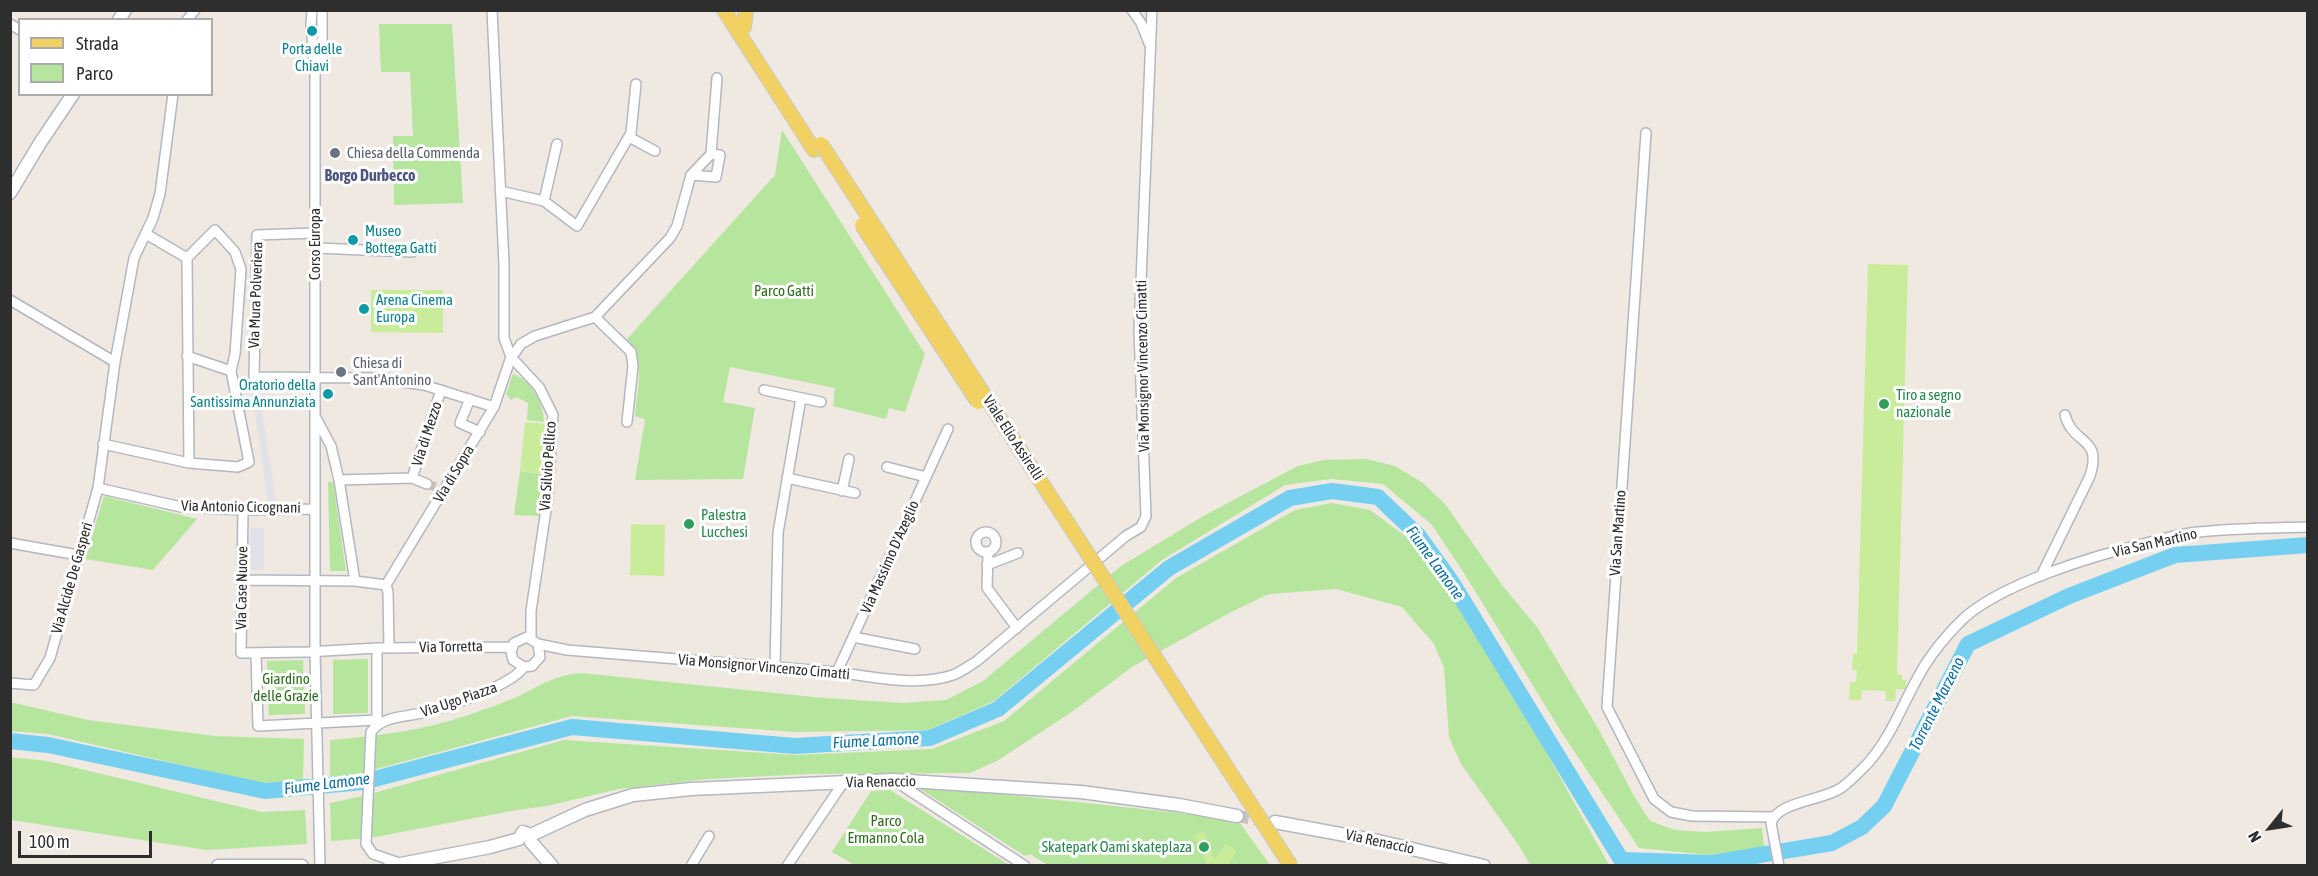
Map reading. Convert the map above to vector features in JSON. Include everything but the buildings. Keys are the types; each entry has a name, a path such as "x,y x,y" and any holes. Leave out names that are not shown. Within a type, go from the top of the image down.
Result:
{"main road":[{"path":"744,27 746,10"},
{"name":"Viale Elio Assirelli","path":"726,11 744,27 817,147 1280,866"},
{"name":"Viale Elio Assirelli","path":"726,11 1291,866"}],"street":[{"path":"312,10 316,26"},
{"path":"316,26 322,10"},
{"name":"Via Silvio Pellico","path":"492,10 504,264 504,338 511,357 539,387 553,415 548,496 531,611 530,640"},
{"name":"Via Monsignor Vincenzo Cimatti","path":"1132,10 1141,23 1150,45"},
{"name":"Via Monsignor Vincenzo Cimatti","path":"530,640 567,650 922,681 954,675 977,661 1126,536 1141,527 1146,516 1139,331 1152,10"},
{"name":"Corso Europa","path":"315,74 322,58 316,26"},
{"name":"Corso Europa","path":"312,36 319,190 315,233 314,415 315,652 320,866"},
{"path":"511,357 521,344 535,336 595,317 670,238 677,226 691,175 711,154 717,78"},
{"path":"501,191 544,201 577,226 631,133 636,84"},
{"path":"10,193 72,96"},
{"name":"Via Alcide De Gasperi","path":"10,683 34,684 50,658 98,488 115,362 134,258 146,234 160,194 173,96"},
{"name":"Via San Martino","path":"1646,133 1607,707 1654,799 1671,812 1692,816 1772,820 1785,808 1821,798 1841,788 1868,764 1885,741 1925,664 1960,621 1994,597 2041,576 2111,552 2188,533 2247,528 2307,527"},
{"path":"629,137 656,151"},
{"path":"544,201 557,144"},
{"path":"691,175 716,177 720,155 711,154"},
{"path":"103,444 189,463 238,467 249,462 231,371 235,354 241,269 235,252 215,230 187,258 189,463"},
{"name":"Via Mura Polveriera","path":"314,378 254,377 256,235 315,233"},
{"path":"146,234 187,258"},
{"path":"316,248 412,252"},
{"path":"10,300 115,362"},
{"path":"595,317 631,352 633,366 627,422"},
{"path":"187,356 231,371"},
{"name":"Via di Sopra","path":"386,585 426,521 441,489 480,432 494,406 511,357"},
{"path":"314,378 375,378 424,385 494,406"},
{"name":"Via di Mezzo","path":"412,478 441,390"},
{"path":"764,390 821,402"},
{"path":"775,667 778,533 801,398"},
{"path":"470,399 460,423 480,432"},
{"name":"Corso Europa","path":"314,415 331,446 339,480 355,581"},
{"path":"2041,576 2090,476 2095,461 2091,446 2068,428 2065,415"},
{"name":"Via Massimo D'Azeglio","path":"837,672 948,429"},
{"path":"842,491 849,459"},
{"path":"888,467 926,477"},
{"path":"339,480 412,478 427,484"},
{"path":"787,478 855,493"},
{"name":"Via Antonio Cicognani","path":"98,488 181,507 243,510 315,509"},
{"name":"Via Case Nuove","path":"243,510 241,652 256,653"},
{"path":"10,543 78,555"},
{"path":"988,552 987,588 1017,627"},
{"path":"987,565 1018,553"},
{"path":"242,580 355,581 386,585 389,648"},
{"path":"854,637 915,649"},
{"path":"524,667 513,660 512,647 530,640 540,657"},
{"name":"Via Torretta","path":"256,653 377,648 512,647"},
{"path":"256,653 258,726 376,720 377,648"},
{"name":"Via Monsignor Vincenzo Cimatti","path":"524,667 532,666 540,657 567,650"},
{"name":"Via Ugo Piazza","path":"396,865 373,854 366,844 370,736 374,727 387,719 423,713 498,687 511,680 524,667"},
{"path":"893,780 1025,866"},
{"name":"Via Renaccio","path":"396,865 527,839 585,810 633,795 691,789 893,780 1082,792 1179,805 1237,816"},
{"path":"787,866 843,783"},
{"path":"1772,820 1779,866"},
{"name":"Via Renaccio","path":"1275,822 1378,841 1484,866"},
{"path":"691,866 709,836"},
{"path":"527,839 552,866"},
{"path":"218,866 300,865"}],"shaded area":[{"path":"258,384 276,501 268,502 251,385"},
{"path":"250,528 264,528 264,570 251,570"}],"green space":[{"path":"379,24 452,24 463,203 394,205 393,136 413,136 410,72 381,72"},
{"name":"Parco Gatti","path":"782,130 925,354 905,412 889,408 886,419 833,406 835,388 730,367 723,402 755,408 743,479 635,480 645,419 635,416 639,376 637,356 627,339 775,175"},
{"name":"Tiro a segno nazionale","path":"1868,264 1908,265 1897,674 1902,675 1902,680 1906,680 1906,689 1896,689 1895,701 1886,701 1886,691 1862,690 1861,700 1849,700 1850,682 1856,682 1857,670 1852,670 1853,654 1857,654"},
{"path":"371,290 443,290 443,333 371,332"},
{"path":"513,374 531,387 542,408 544,422 527,420 528,403 516,397 511,400 506,394"},
{"path":"525,422 545,424 540,473 520,471"},
{"path":"1366,459 1395,466 1423,483 1445,504 1502,585 1537,627 1650,821 1675,830 1706,832 1762,828 1764,847 1710,855 1639,848 1562,733 1432,525 1383,484 1331,479 1285,485 1162,560 994,701 928,730 795,732 572,716 362,773 330,777 330,740 432,726 501,704 565,675 581,673 824,698 902,703 946,700 983,681 1121,566 1205,515 1298,466 1324,460"},
{"path":"520,471 542,474 539,516 514,515"},
{"path":"328,482 333,482 346,571 330,571"},
{"path":"104,496 197,519 153,570 85,559"},
{"path":"1332,503 1370,510 1412,541 1445,585 1542,745 1609,865 1530,865 1520,847 1461,764 1449,737 1444,668 1434,644 1402,607 1336,589 1269,594 1231,612 1132,667 1073,711 997,761 970,773 810,774 708,779 619,789 547,806 370,838 331,841 330,803 363,796 564,740 796,755 932,749 1004,721 1176,578 1295,510"},
{"path":"631,524 665,525 664,576 630,575"},
{"path":"368,659 368,713 333,714 333,660"},
{"name":"Giardino delle Grazie","path":"303,660 305,714 269,715 267,661"},
{"path":"10,702 88,720 215,736 304,739 303,780 259,783 48,734 11,731"},
{"path":"10,757 47,761 262,812 305,810 307,844 207,850 11,820"},
{"path":"925,786 1237,819 1270,865 1048,865 1030,854 1025,856 920,789"},
{"name":"Parco Ermanno Cola","path":"890,790 1009,865 855,865 832,852 871,791"},
{"name":"Skatepark Oami skateplaza","path":"1203,831 1215,859 1226,843 1237,851 1228,865 1207,865 1194,836"}],"waterway":[{"name":"Fiume Lamone","path":"10,741 48,745 265,791 363,782 572,727 795,746 930,738 998,709 1169,568 1290,498 1332,491 1378,497 1418,535 1451,581 1625,866"},
{"name":"Torrente Marzeno","path":"1623,860 1712,863 1832,843 1862,827 1884,806 1968,644 2069,596 2175,555 2308,545"}],"tunnel":[{"path":"427,484 439,488"},
{"path":"1237,816 1265,821"}],"place":[{"name":"Porta delle Chiavi","path":"312,31"},
{"name":"Chiesa della Commenda","path":"335,153"},
{"name":"Museo Bottega Gatti","path":"353,240"},
{"name":"Arena Cinema Europa","path":"364,309"},
{"name":"Chiesa di Sant'Antonino","path":"341,372"},
{"name":"Oratorio della Santissima Annunziata","path":"328,394"},
{"name":"Tiro a segno nazionale","path":"1884,404"},
{"name":"Palestra Lucchesi","path":"689,524"},
{"name":"Skatepark Oami skateplaza","path":"1204,847"}],"district":[{"name":"Borgo Durbecco","path":"370,176"}]}
